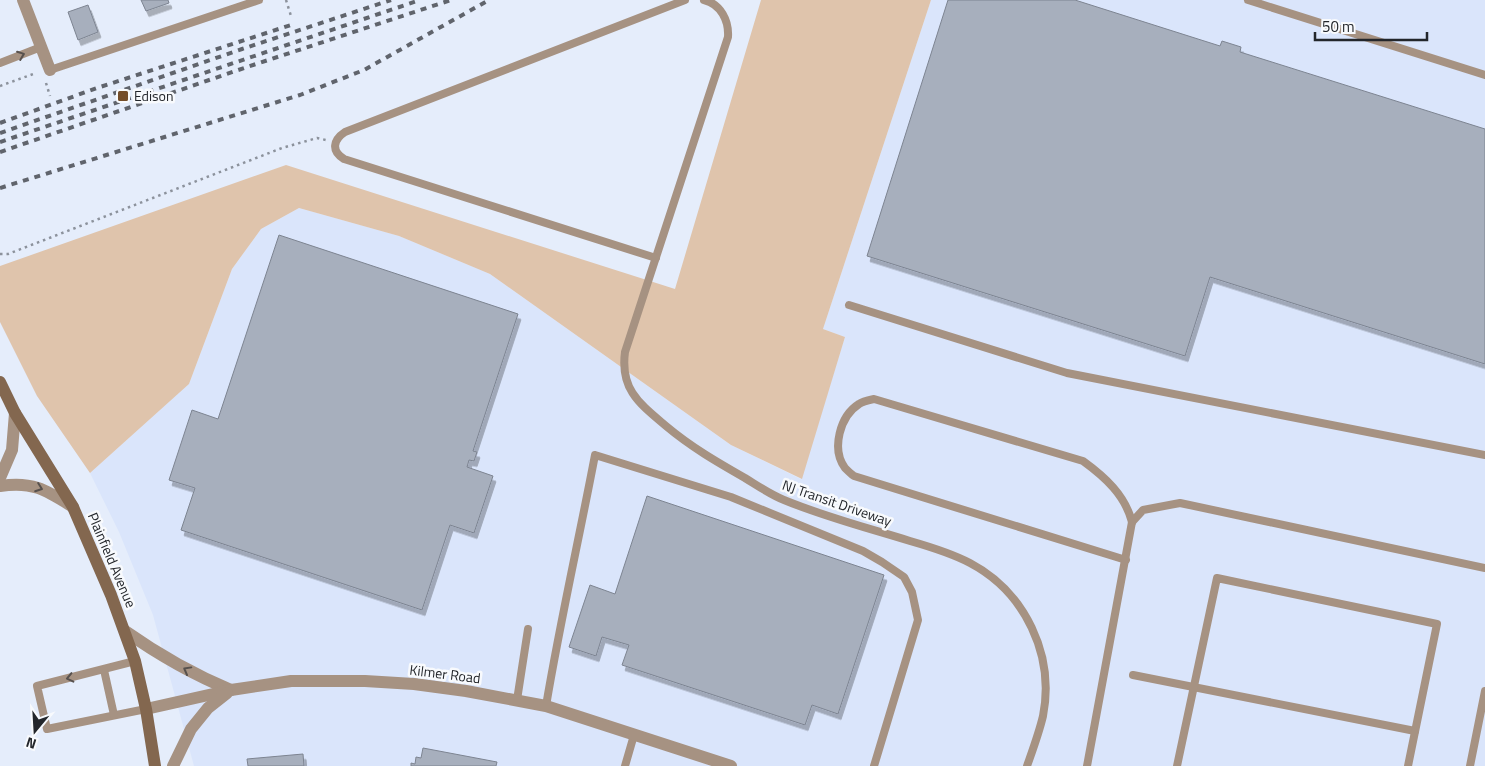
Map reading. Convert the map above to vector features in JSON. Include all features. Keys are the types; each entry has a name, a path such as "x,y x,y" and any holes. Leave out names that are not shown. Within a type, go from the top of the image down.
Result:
{"main road":[{"name":"Plainfield Avenue","path":"0,382 15,413 73,507 107,585 135,661 156,766"}],"street":[{"path":"23,0 41,48 45,74"},
{"path":"0,478 12,450 15,413"},
{"path":"0,486 16,483 34,486 51,493 73,507"},
{"path":"125,631 160,655 190,672 231,690 208,708 191,729 173,766"},
{"name":"Kilmer Road","path":"146,709 231,690 291,681 365,680 466,691 546,706 732,766"}],"lane":[{"path":"45,74 259,0"},
{"path":"656,258 344,159 336,151 335,142 338,136 344,132 684,0"},
{"name":"NJ Transit Driveway","path":"704,0 717,7 724,16 728,25 728,36 626,352 624,364 628,387 636,399 651,414 699,452 782,500 949,553 986,572 1005,588 1030,622 1043,662 1045,682 1043,715 1027,766"},
{"path":"1248,0 1485,75"},
{"path":"0,63 41,48"},
{"path":"850,305 1067,373 1485,456"},
{"path":"1087,766 1126,560 1132,522 1128,508 1119,494 1097,471 1083,461 874,399 861,403 851,410 843,422 838,439 839,453 845,467 854,476 1126,560"},
{"path":"546,706 595,456 731,497 863,551 904,577 912,592 918,620 874,766"},
{"path":"1132,522 1143,510 1180,503 1485,568"},
{"path":"1177,766 1217,578 1437,624 1408,766"},
{"path":"517,700 528,630"},
{"path":"135,661 37,686 47,729 146,709"},
{"path":"104,670 114,715"},
{"path":"1133,676 1415,731"},
{"path":"1470,766 1485,690"},
{"path":"625,766 634,735"}],"path":[{"path":"286,0 291,16"},
{"path":"0,86 36,73 45,74 50,96"},
{"path":"0,254 8,254 282,148 317,138 335,142"}],"shaded area":[{"path":"761,0 931,0 823,329 845,337 802,479 731,445 490,274 399,236 299,208 261,229 232,269 189,384 90,473 37,396 0,322 0,266 286,165 675,289"},
{"path":"931,0 1485,0 1485,766 194,766 153,615 119,532 90,473 189,384 232,269 261,229 299,208 399,236 490,274 731,445 801,479 845,337 823,329"}],"building":[{"path":"141,0 168,0 169,3 146,11"},
{"path":"948,0 1075,0 1220,46 1222,41 1241,47 1240,52 1485,129 1485,364 1210,277 1185,356 867,256"},
{"path":"88,5 98,32 78,40 68,12"},
{"path":"279,235 518,314 473,451 477,452 474,461 469,460 467,467 493,476 474,533 450,525 422,610 181,530 195,488 169,480 192,410 218,419"},
{"path":"647,496 884,575 838,714 812,705 805,725 622,665 629,645 602,637 596,656 569,647 590,585 615,594"},
{"path":"423,748 497,762 496,766 411,766 411,763 415,764 416,757 421,758"},
{"path":"303,754 304,766 248,766 247,759"}],"railway":[{"path":"0,133 242,49 391,0"},
{"path":"0,142 420,0"},
{"path":"0,152 247,67 451,0"},
{"path":"0,188 300,95 364,70 489,0"},
{"path":"0,123 97,88 294,24"}],"place":[{"name":"Edison","path":"123,96"}]}
